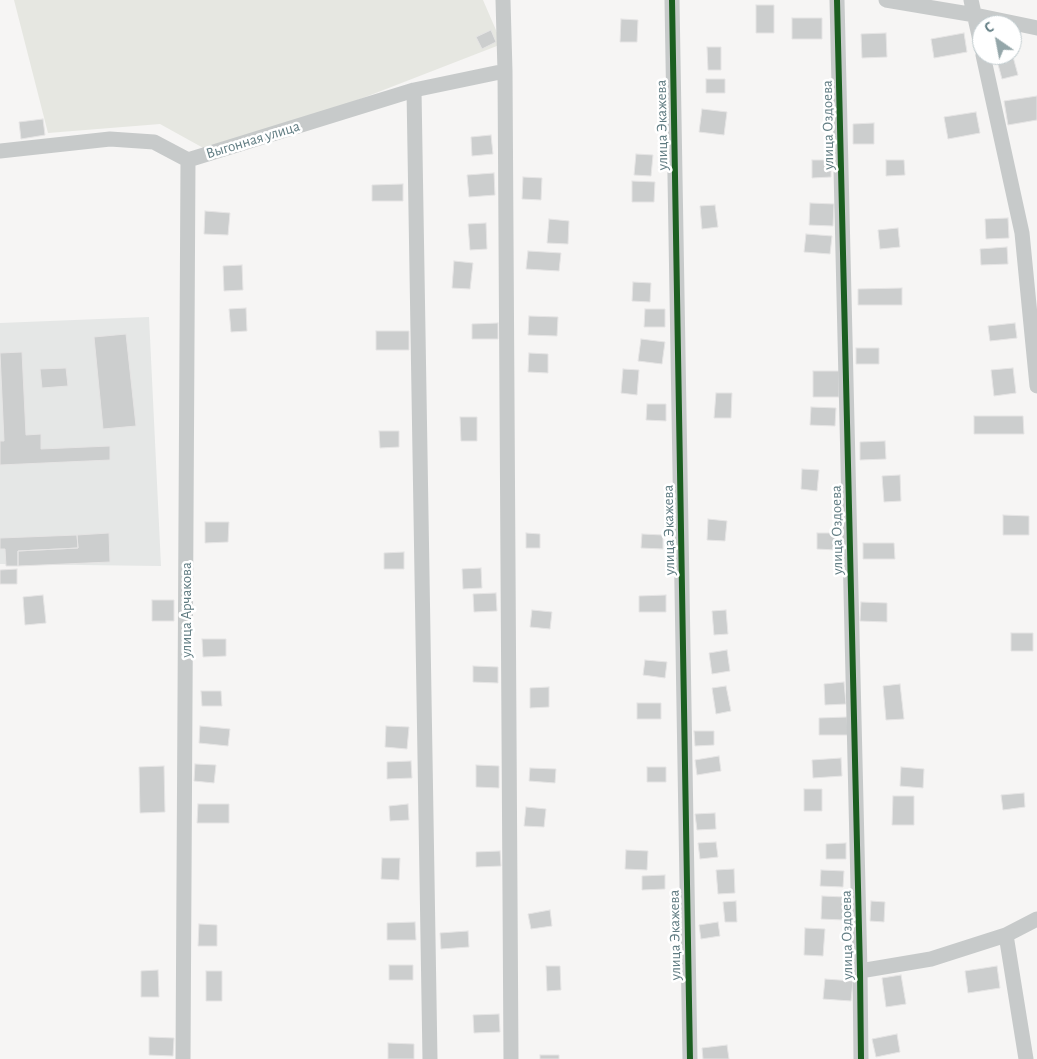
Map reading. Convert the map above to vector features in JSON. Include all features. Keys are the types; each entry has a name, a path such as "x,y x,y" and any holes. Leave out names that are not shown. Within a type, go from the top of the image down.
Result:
{"street":[{"path":"503,0 511,1059"},
{"name":"улица Экажева","path":"672,0 690,1059"},
{"name":"улица Оздоева","path":"837,0 861,1059"},
{"path":"886,0 975,15 971,0"},
{"path":"1022,25 1037,28"},
{"path":"985,65 1022,233 1037,386"},
{"name":"Выгонная улица","path":"0,150 110,139 154,142 188,160 414,90 505,71"},
{"path":"414,90 430,1059"},
{"name":"улица Арчакова","path":"184,1059 188,160"},
{"path":"860,971 931,959 1006,935 1037,918"},
{"path":"1006,935 1026,1059"}],"shaded area":[{"path":"14,0 483,0 502,44 216,155 160,124 48,133"},
{"path":"149,317 161,566 0,564 0,323"}],"building":[{"path":"756,5 774,5 774,33 756,33"},
{"path":"792,18 822,18 822,39 792,39"},
{"path":"621,19 638,20 637,42 620,42"},
{"path":"491,30 496,42 482,49 476,37"},
{"path":"886,33 887,57 862,58 861,34"},
{"path":"964,33 967,52 934,58 931,39"},
{"path":"707,47 721,47 721,70 708,70"},
{"path":"998,65 1015,65 1018,75 1002,79"},
{"path":"706,79 725,79 725,93 706,93"},
{"path":"1037,96 1037,120 1008,125 1004,101"},
{"path":"702,109 727,112 724,135 699,132"},
{"path":"976,112 980,133 948,139 944,117"},
{"path":"43,119 45,135 21,139 19,122"},
{"path":"874,123 874,144 853,144 853,124"},
{"path":"491,135 493,154 472,156 471,137"},
{"path":"636,154 653,155 651,176 634,175"},
{"path":"812,160 831,160 831,177 812,178"},
{"path":"886,160 904,160 905,175 886,176"},
{"path":"494,173 495,195 469,197 467,175"},
{"path":"523,177 542,178 541,200 522,199"},
{"path":"632,181 655,182 654,202 632,202"},
{"path":"403,184 403,201 372,201 372,185"},
{"path":"810,203 834,204 833,226 809,225"},
{"path":"715,205 718,227 702,229 700,206"},
{"path":"205,211 230,213 228,235 204,234"},
{"path":"1008,218 1009,238 986,239 985,219"},
{"path":"549,219 569,221 568,244 547,243"},
{"path":"486,223 487,249 470,250 468,224"},
{"path":"898,228 900,247 880,249 878,230"},
{"path":"806,234 832,236 830,254 804,252"},
{"path":"1007,247 1008,264 981,265 980,249"},
{"path":"528,251 561,253 559,271 526,269"},
{"path":"454,261 473,263 470,289 452,288"},
{"path":"242,265 243,290 224,291 223,266"},
{"path":"633,282 651,283 650,302 632,301"},
{"path":"902,288 902,305 858,305 858,289"},
{"path":"246,308 247,331 231,332 229,309"},
{"path":"645,309 665,309 665,327 644,327"},
{"path":"529,316 558,317 557,336 528,335"},
{"path":"498,323 498,339 472,339 472,324"},
{"path":"1015,323 1017,338 990,341 988,326"},
{"path":"376,331 409,331 409,350 376,350"},
{"path":"126,334 136,426 103,429 94,337"},
{"path":"641,339 665,342 662,364 638,361"},
{"path":"856,348 879,348 879,364 856,364"},
{"path":"22,352 26,435 41,434 41,449 110,446 110,460 0,465 0,441 4,441 0,353"},
{"path":"529,353 548,354 548,373 528,372"},
{"path":"66,368 68,386 42,388 40,369"},
{"path":"1013,368 1016,393 994,396 991,370"},
{"path":"623,369 639,370 637,395 621,393"},
{"path":"813,371 839,371 839,397 813,397"},
{"path":"716,393 732,393 731,418 714,418"},
{"path":"647,404 666,404 666,421 646,420"},
{"path":"811,407 836,408 835,426 810,425"},
{"path":"974,416 1023,416 1024,434 974,434"},
{"path":"460,417 477,417 477,441 461,441"},
{"path":"379,431 399,431 399,447 380,448"},
{"path":"885,441 886,459 860,460 860,442"},
{"path":"802,469 819,470 817,491 801,489"},
{"path":"900,475 901,501 884,502 882,476"},
{"path":"1003,515 1029,516 1029,535 1003,535"},
{"path":"708,519 727,521 725,541 707,540"},
{"path":"205,522 229,522 228,542 205,543"},
{"path":"109,533 110,562 18,566 18,551 78,548 77,535"},
{"path":"526,533 540,534 540,548 526,548"},
{"path":"817,533 836,533 836,550 817,549"},
{"path":"642,534 663,535 663,549 641,548"},
{"path":"77,535 78,548 18,551 18,566 6,566 5,549 0,549 0,538"},
{"path":"863,543 894,543 895,559 863,559"},
{"path":"404,552 404,569 384,569 384,553"},
{"path":"481,568 482,588 463,589 462,569"},
{"path":"17,569 17,584 0,584 0,570"},
{"path":"496,593 497,611 474,612 473,594"},
{"path":"43,595 46,623 25,625 23,597"},
{"path":"666,595 666,612 639,612 639,596"},
{"path":"152,600 174,600 174,621 152,621"},
{"path":"861,602 887,603 887,622 860,621"},
{"path":"532,610 552,612 550,629 530,627"},
{"path":"726,610 728,634 714,635 712,611"},
{"path":"1011,633 1033,633 1033,651 1011,651"},
{"path":"202,639 226,639 226,656 203,657"},
{"path":"727,650 730,671 712,674 709,653"},
{"path":"645,660 667,662 665,678 643,675"},
{"path":"473,666 498,667 498,683 473,682"},
{"path":"844,682 846,704 825,705 824,684"},
{"path":"900,684 904,719 886,720 883,686"},
{"path":"726,686 731,711 716,714 712,688"},
{"path":"549,687 549,707 530,708 530,688"},
{"path":"201,691 221,691 222,706 202,706"},
{"path":"637,703 661,703 661,719 637,719"},
{"path":"847,717 848,735 819,735 819,718"},
{"path":"200,726 230,729 228,746 199,743"},
{"path":"386,726 409,727 407,749 385,747"},
{"path":"694,731 714,731 714,745 695,746"},
{"path":"719,756 721,771 697,775 695,760"},
{"path":"841,758 842,776 813,778 812,760"},
{"path":"411,761 412,778 387,779 387,762"},
{"path":"195,764 216,765 214,783 194,781"},
{"path":"476,765 499,766 499,788 476,787"},
{"path":"164,766 165,812 140,813 139,767"},
{"path":"647,767 666,767 666,782 647,782"},
{"path":"901,767 924,769 923,788 900,786"},
{"path":"530,768 556,769 555,783 529,781"},
{"path":"804,789 822,789 822,811 804,811"},
{"path":"1024,793 1025,807 1003,810 1001,795"},
{"path":"893,796 914,796 914,825 892,825"},
{"path":"198,804 229,804 229,823 197,823"},
{"path":"408,804 409,820 390,821 389,806"},
{"path":"526,807 546,809 544,827 524,826"},
{"path":"715,813 716,829 697,830 695,814"},
{"path":"716,842 718,857 700,859 698,843"},
{"path":"846,843 846,859 826,859 826,844"},
{"path":"626,850 648,851 647,870 625,869"},
{"path":"500,851 501,866 476,867 476,852"},
{"path":"382,858 400,858 399,880 381,879"},
{"path":"734,869 735,893 718,894 716,870"},
{"path":"821,870 844,871 843,887 820,886"},
{"path":"665,875 665,889 642,890 642,876"},
{"path":"822,896 844,897 843,920 821,919"},
{"path":"736,901 737,922 725,922 723,902"},
{"path":"871,901 885,902 884,922 870,921"},
{"path":"550,910 552,926 531,929 528,914"},
{"path":"415,922 416,940 387,940 387,923"},
{"path":"718,922 720,936 701,939 699,925"},
{"path":"199,924 217,925 217,946 198,946"},
{"path":"805,928 825,929 823,956 804,955"},
{"path":"468,931 469,947 441,949 440,933"},
{"path":"389,965 413,965 413,980 389,980"},
{"path":"546,966 560,966 561,990 547,991"},
{"path":"997,966 1000,988 968,993 965,971"},
{"path":"158,970 159,997 141,997 141,971"},
{"path":"206,971 222,971 222,1001 206,1001"},
{"path":"901,975 906,1004 886,1007 882,978"},
{"path":"825,979 853,981 851,1001 823,999"},
{"path":"499,1014 500,1032 474,1033 473,1015"},
{"path":"897,1034 900,1052 876,1057 872,1039"},
{"path":"149,1037 174,1038 173,1056 149,1055"},
{"path":"388,1043 414,1044 414,1059 388,1059"},
{"path":"727,1045 729,1059 703,1059 702,1048"},
{"path":"540,1055 559,1055 559,1059 540,1059"}],"cycle path":[{"path":"672,0 690,1059"},
{"path":"837,0 861,1059"}]}
